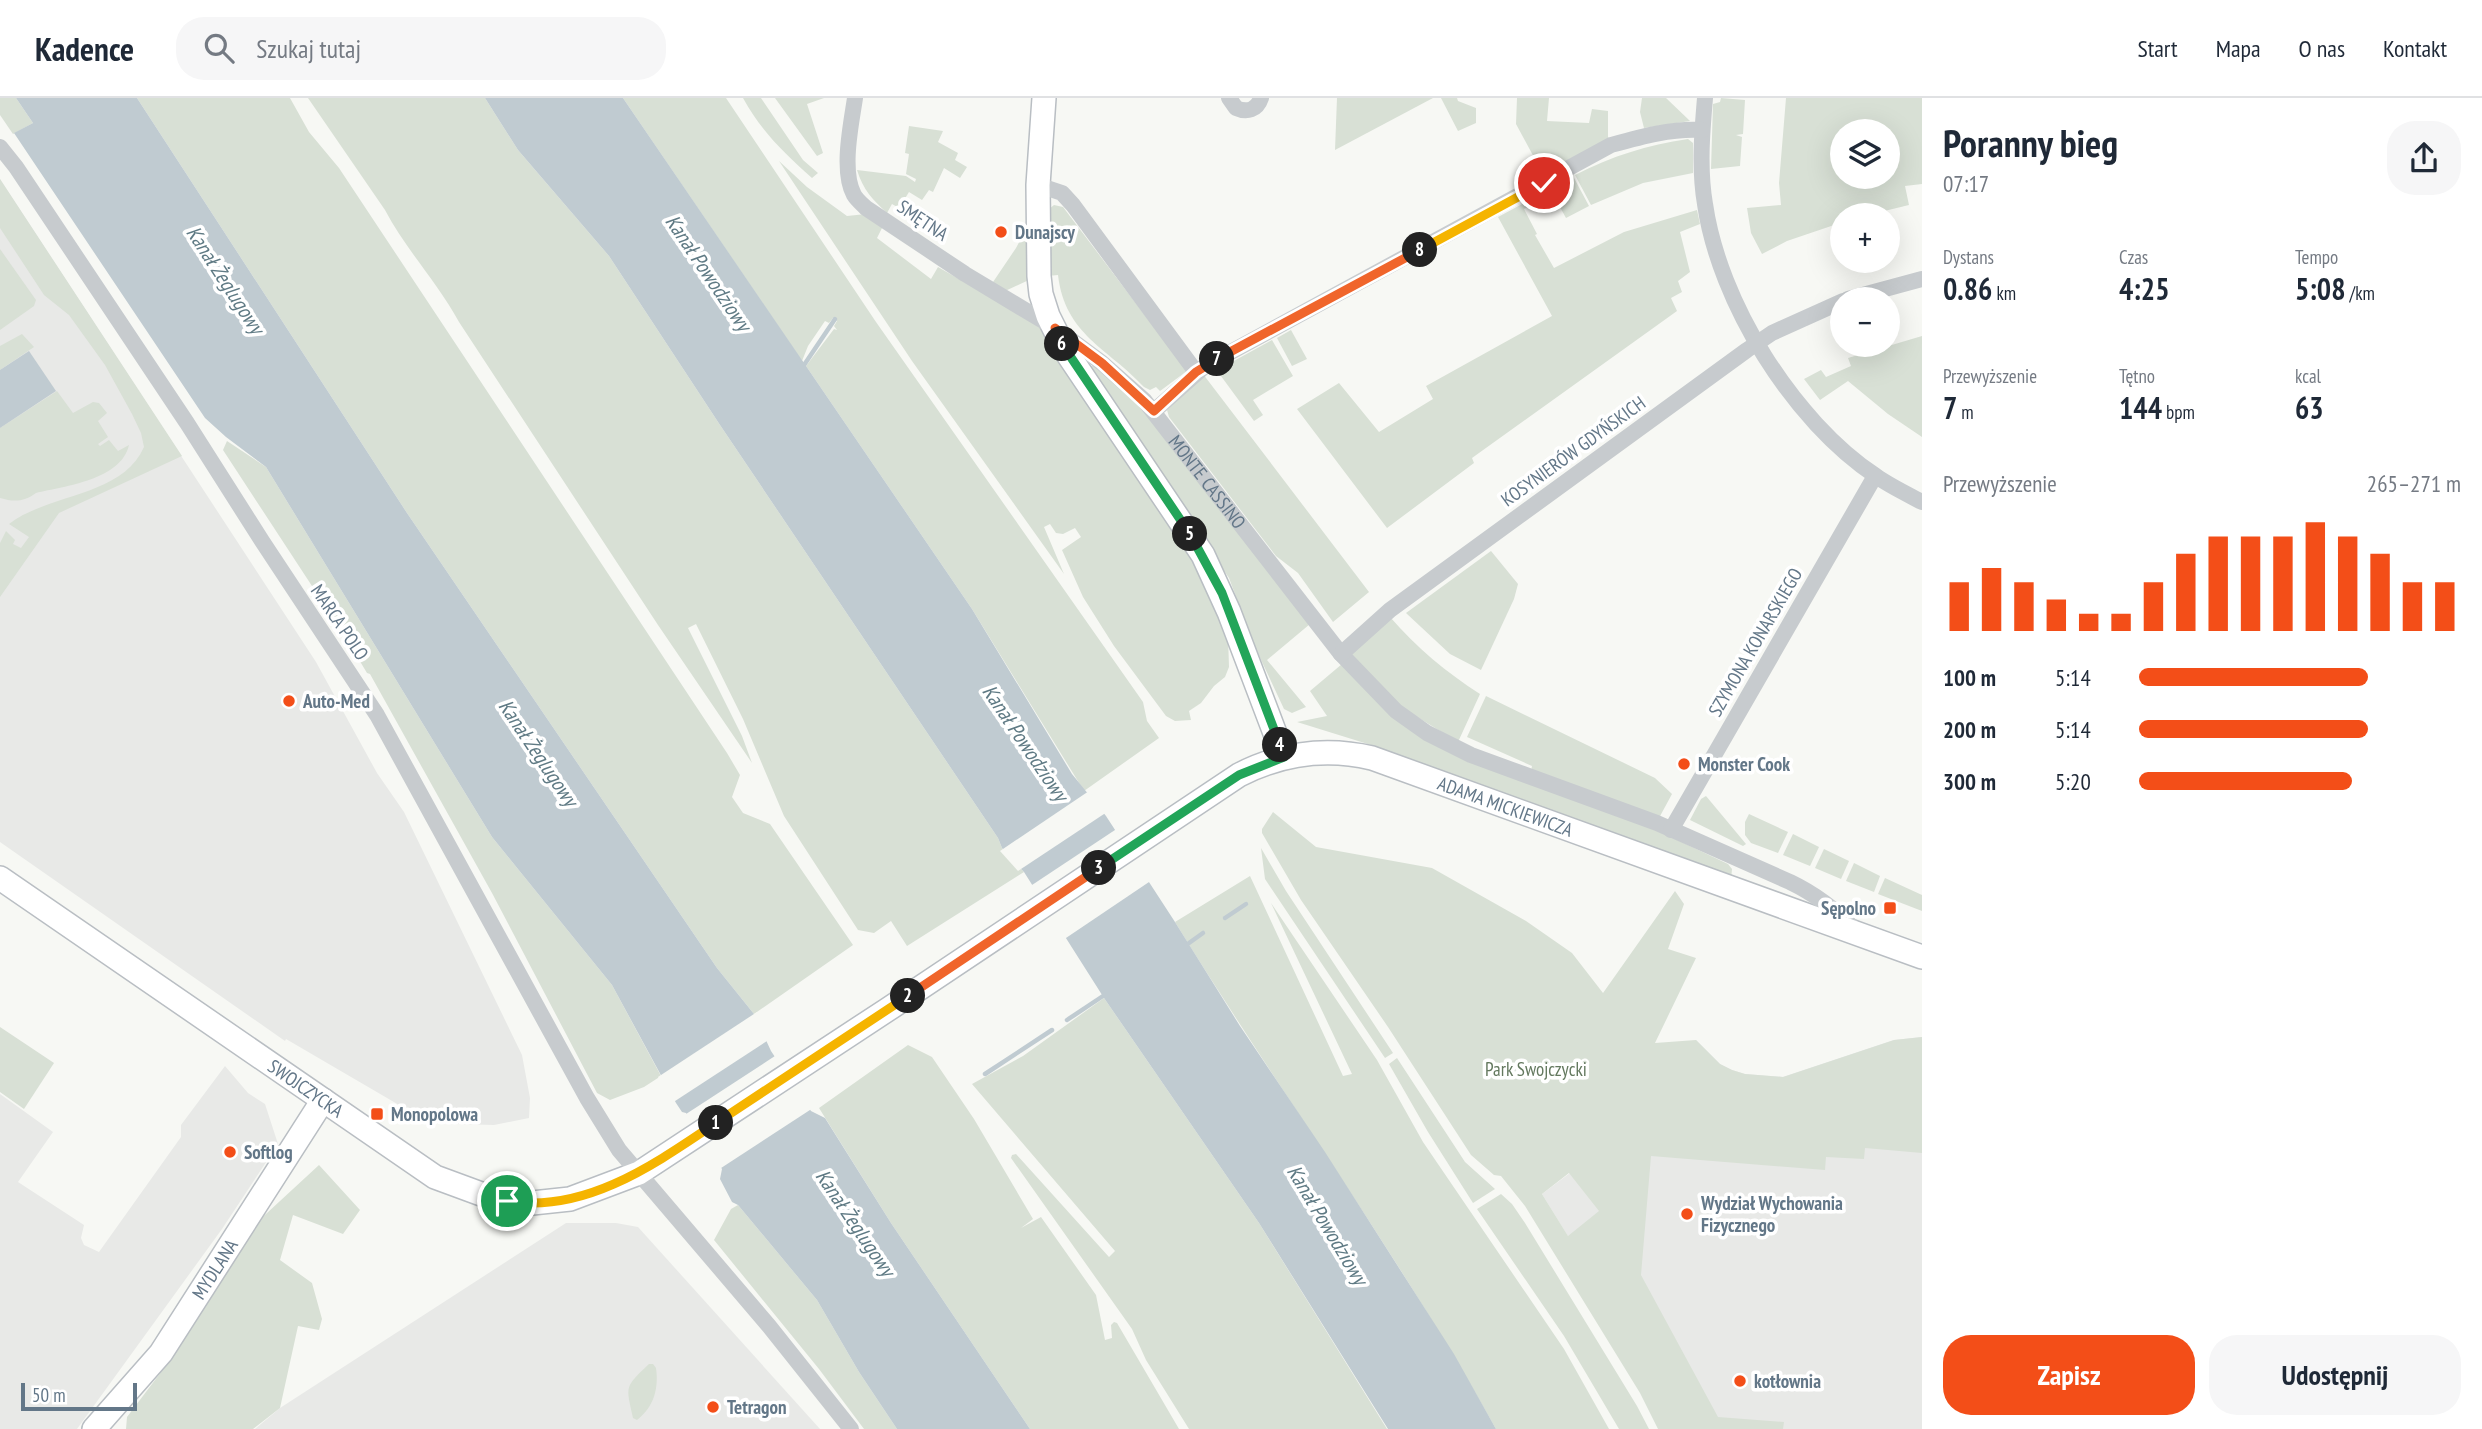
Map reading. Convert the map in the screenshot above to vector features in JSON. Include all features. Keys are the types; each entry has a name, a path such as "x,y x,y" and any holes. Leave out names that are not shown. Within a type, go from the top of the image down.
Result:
{"main road":[{"path":"1044,98 1038,185 1041,289 1048,316 1065,350 1179,517 1208,565 1225,602 1284,757"},
{"name":"ADAMA MICKIEWICZA","path":"930,981 1245,771 1300,753 1335,751 1372,758 1805,902 1859,935 1922,957"},
{"name":"SWOJCZYCKA","path":"0,878 435,1177 492,1198 523,1204 570,1199 639,1173 930,981"},
{"name":"MYDLANA","path":"94,1429 161,1353 323,1100"}],"street":[{"name":"SMĘTNA","path":"855,98 848,160 849,179 854,195 866,208 965,274 1055,328"},
{"path":"1229,98 1236,108 1246,111 1255,108 1261,98"},
{"path":"1705,98 1702,130 1703,189 1716,255 1757,343 1783,384 1817,425 1845,453 1875,477 1922,502"},
{"path":"1154,411 1196,372 1214,360 1611,145 1643,136 1691,129 1702,130"},
{"name":"MARCA POLO","path":"0,146 187,423 377,715 587,1098 620,1150 639,1173"},
{"path":"1038,185 1062,193 1073,205 1196,372"},
{"path":"1892,287 1922,279"},
{"name":"KOSYNIERÓW GDYŃSKICH","path":"1341,654 1390,610 1757,343 1772,333 1830,306"},
{"name":"MONTE CASSINO","path":"1055,328 1102,363 1154,411 1341,654"},
{"name":"SZYMONA KONARSKIEGO","path":"1671,830 1875,477"},
{"name":"ADAMA MICKIEWICZA","path":"1341,654 1396,710 1427,733 1499,766 1671,830 1805,902"},
{"path":"639,1173 769,1326 851,1429"}],"shaded area":[{"path":"0,179 316,662 377,773 404,812 522,1055 530,1098 529,1118 494,1125 423,1119 286,1039 285,1041 0,842"},
{"path":"1922,1037 1922,1429 1682,1429 1666,1396 1542,1194 1570,1173 1696,1040 1720,1064 1732,1070 1745,1074 1783,1077 1894,1040"},
{"path":"225,1066 248,1093 265,1104 278,1144 222,1229 77,1429 0,1429 0,1094 53,1132 18,1182 84,1225 81,1238 84,1245 99,1252 181,1137 181,1125"},
{"path":"566,1223 616,1223 638,1227 820,1429 255,1429 280,1408"}],"green space":[{"path":"0,98 16,98 33,123 13,134 0,115"},
{"path":"137,98 290,98 309,132 339,168 727,753 740,775 732,797 743,813 770,824 853,945 754,1014 717,968 407,513"},
{"path":"308,98 485,98 518,150 609,256 998,838 1002,848 1024,872 907,946 891,921 874,933 858,930 784,816 743,719 696,624 688,628 742,736 752,763 658,625 442,294"},
{"path":"623,98 726,98 876,322 1143,702 1147,721 1159,738 1084,791 972,609 806,366 834,329 837,330 834,326 837,321 833,318 829,323 825,321 808,346 802,361"},
{"path":"743,98 761,98 803,160 818,173 812,178 783,150 757,121"},
{"path":"775,98 824,98 807,104 823,153 817,156"},
{"path":"1337,98 1433,98 1335,150"},
{"path":"1441,98 1457,98 1458,101 1476,108 1476,123 1458,131"},
{"path":"1517,98 1549,98 1547,121 1589,123 1592,109 1608,111 1608,140 1543,174 1516,124"},
{"path":"1642,98 1666,98 1690,121 1644,128 1640,112"},
{"path":"1721,98 1745,100 1743,134 1736,135 1742,137 1740,166 1711,169 1713,104 1720,102"},
{"path":"1786,98 1922,98 1922,184 1905,186 1909,205 1900,207 1900,203 1830,203 1830,226 1787,241 1762,254 1751,233 1747,208 1781,205 1779,183"},
{"path":"909,126 943,131 938,142 958,153 955,160 967,167 960,178 944,168 933,192 929,190 922,200 909,192 899,208 892,204 887,213 869,194 857,170 906,176 915,182 916,179 906,174 909,154 905,153"},
{"path":"1688,139 1693,143 1693,173 1643,183 1591,205 1575,175 1630,152"},
{"path":"779,161 807,187 847,216 866,214 883,226 877,238 931,279 938,267 1032,321 1043,331 1181,534 1228,636 1229,667 1225,677 1201,703 1189,711 1191,720 1175,721 1166,716 1114,646 1083,597 1062,550 1081,537 1075,528 1063,534 1056,533 1050,524 1044,527 1064,574 912,361"},
{"path":"1573,176 1589,206 1566,218 1550,189"},
{"path":"0,179 182,456 59,513 0,597 0,543 6,531 15,540 13,544 21,548 29,537 9,524 25,514 83,493 119,476 134,463 144,447 132,414 105,365 69,315 44,295 0,228"},
{"path":"1545,192 1547,197 1524,209 1554,268 1624,232 1697,210 1700,224 1680,232 1690,272 1678,281 1682,292 1671,298 1677,311 1472,458 1474,463 1387,528 1297,409 1339,383 1379,432 1433,399 1426,386 1552,316 1498,217"},
{"path":"1054,205 1063,207 1187,371 1160,391 1156,387 1150,390 1144,387 1090,339 1069,312 1058,275 1048,276 1048,210"},
{"path":"1024,233 1029,234 1031,279 1003,292 991,285"},
{"path":"0,249 36,300 34,306 0,330"},
{"path":"1291,330 1307,359 1292,366 1277,338"},
{"path":"22,334 34,347 0,370 0,346"},
{"path":"1922,336 1922,437 1888,414 1848,381 1820,400 1804,379 1821,370 1826,377 1851,366 1848,358 1851,357 1900,357 1900,343"},
{"path":"1272,340 1293,376 1253,400 1263,415 1254,421 1218,372"},
{"path":"1095,366 1139,405 1310,624 1267,660 1306,707 1292,713 1284,709 1255,647 1229,578 1087,369"},
{"path":"1203,374 1369,592 1333,622 1298,573 1276,556 1169,417 1167,410"},
{"path":"57,391 73,413 93,402 99,403 107,413 98,421 108,437 98,444 100,446 109,440 118,451 129,445 124,457 104,474 90,480 36,493 23,500 0,498 0,428"},
{"path":"227,441 266,467 492,837 612,985 661,1076 644,1087 610,1100 597,1093 492,893 370,674 223,450"},
{"path":"1491,551 1518,584 1514,599 1481,670 1450,654 1406,613"},
{"path":"1390,617 1432,659 1480,694 1458,742 1401,707 1350,656"},
{"path":"1342,664 1394,715 1728,864 1732,869 1731,880 1462,782 1371,745 1297,722 1327,716 1310,691"},
{"path":"1486,696 1655,778 1672,794 1659,818 1531,771 1532,766 1467,737"},
{"path":"1706,796 1746,844 1743,846 1690,820 1701,799"},
{"name":"Park Swojczycki","path":"1273,812 1316,847 1432,868 1526,921 1572,953 1603,993 1675,891 1684,904 1668,949 1696,958 1655,1043 1696,1040 1720,1064 1732,1070 1745,1074 1783,1077 1894,1040 1922,1037 1922,1153 1865,1148 1864,1159 1826,1157 1825,1170 1651,1156 1641,1275 1718,1417 1784,1422 1783,1429 1658,1429 1640,1393 1525,1206 1501,1176 1494,1175 1471,1155 1301,900 1262,829","holes":["1569,1173 1599,1211 1568,1236 1542,1194"]},
{"path":"1749,814 1788,832 1778,853 1751,843 1745,835 1745,822"},
{"path":"1793,834 1819,847 1810,866 1783,855"},
{"path":"1261,848 1286,891 1393,1053 1385,1058 1265,879"},
{"path":"1824,849 1849,861 1841,879 1815,868"},
{"path":"1854,863 1880,876 1874,892 1846,881"},
{"path":"1250,876 1343,1076 1352,1074 1271,903 1377,1060 1423,1142 1564,1349 1609,1429 1496,1429 1419,1300 1175,922"},
{"path":"1885,878 1922,895 1922,911 1878,894"},
{"path":"1104,998 1259,1223 1387,1429 1189,1429 1146,1360 1132,1329 1011,1158 1016,1154 1109,1257 1115,1251 972,1084 1023,1056"},
{"path":"0,1027 54,1063 24,1109 0,1092"},
{"path":"908,1045 932,1057 974,1119 1033,1219 1021,1228 1041,1217 1096,1295 1105,1340 1112,1338 1111,1325 1117,1323 1179,1429 1030,1429 891,1223 819,1108"},
{"path":"1397,1058 1465,1162 1495,1189 1473,1203 1389,1064"},
{"path":"319,1165 360,1210 343,1234 293,1215 280,1260 312,1283 322,1319 319,1330 298,1326 280,1408 253,1429 126,1429 127,1417 177,1351 254,1225"},
{"path":"1501,1194 1525,1223 1649,1429 1619,1429 1564,1336 1477,1209"},
{"path":"738,1205 817,1300 859,1372 897,1429 864,1429 714,1240 731,1209"},
{"path":"649,1364 656,1368 656,1390 648,1409 637,1420 633,1418 629,1388"}],"water":[{"name":"Kanał Żeglugowy","path":"16,98 137,98 407,513 717,968 754,1014 771,1051 811,1111 825,1118 891,1223 1030,1429 897,1429 859,1372 817,1300 738,1205 732,1202 720,1179 722,1169 686,1113 682,1112 676,1103 612,985 492,837 266,467 205,418 14,133 33,123"},
{"name":"Kanał Powodziowy","path":"485,98 623,98 972,609 1072,774 1106,816 1240,1026 1325,1152 1454,1354 1496,1429 1388,1429 1259,1223 1104,998 1024,872 1002,848 998,838 609,256 518,150"},
{"path":"29,351 56,391 0,428 0,370"}],"pier":[{"path":"1089,791 1107,812 1018,871 1000,851"},
{"path":"1118,828 1152,880 1063,940 1029,887"},
{"path":"757,1012 770,1039 672,1103 658,1077"},
{"path":"778,1054 813,1108 718,1170 683,1116"}],"waterway":[{"path":"802,368 835,319"},
{"path":"1225,918 1246,904"},
{"path":"1189,943 1203,933"},
{"path":"1067,1020 1103,996"},
{"path":"985,1074 1052,1030"}],"place":[{"name":"Dunajscy","path":"1001,232"},
{"name":"Auto-Med","path":"289,701"},
{"name":"Monster Cook","path":"1684,764"},
{"name":"Sępolno","path":"1890,908"},
{"name":"Monopolowa","path":"377,1114"},
{"name":"Softlog","path":"230,1152"},
{"name":"Wydział Wychowania Fizycznego","path":"1687,1214"},
{"name":"kotłownia","path":"1740,1381"},
{"name":"Tetragon","path":"713,1407"}],"route":[{"path":"507,1201 523,1204 570,1199 639,1173 1239,775 1284,757 1229,612 1203,555 1065,350 1055,328 1102,363 1154,411 1205,366 1544,183"}]}
